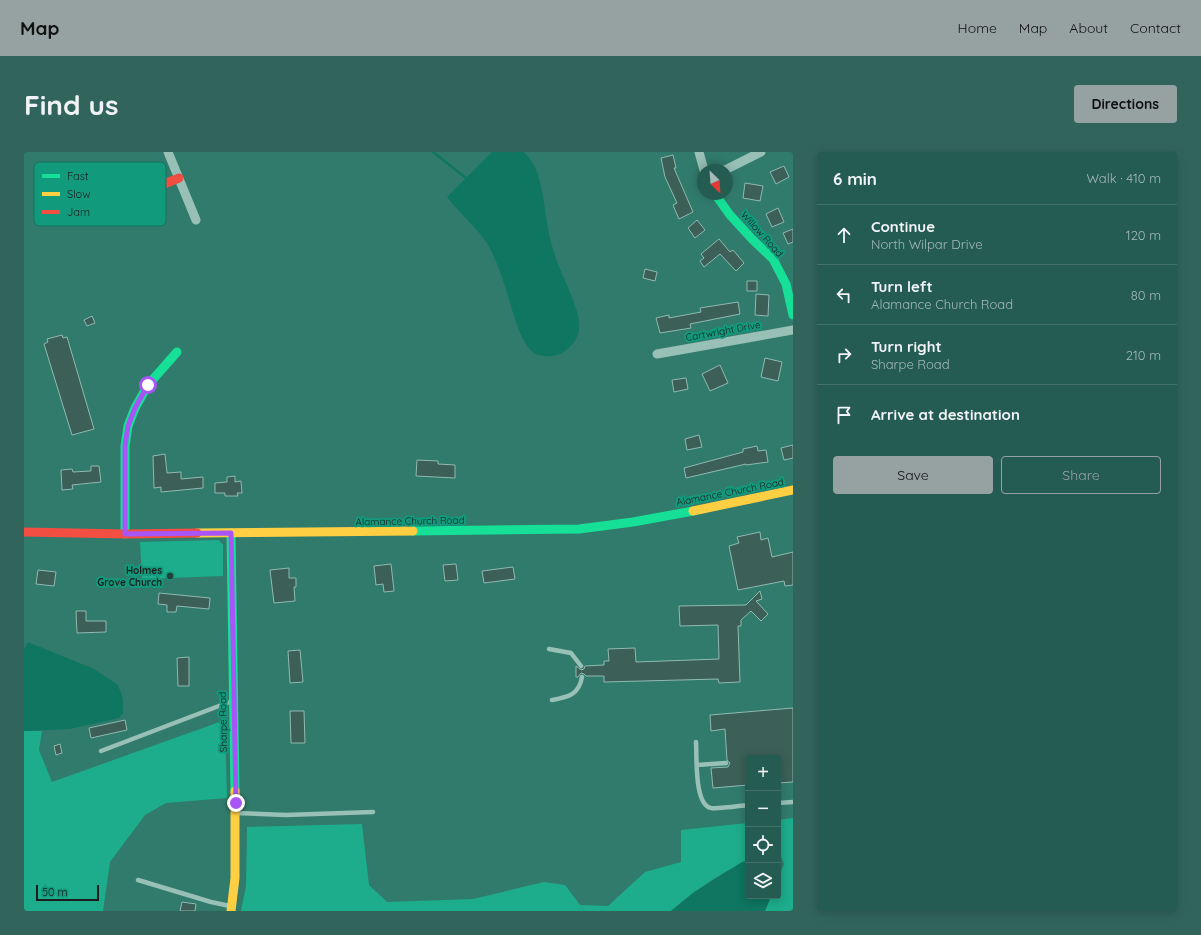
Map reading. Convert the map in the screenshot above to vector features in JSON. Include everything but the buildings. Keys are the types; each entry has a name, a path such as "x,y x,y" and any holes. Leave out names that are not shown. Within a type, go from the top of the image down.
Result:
{"street":[{"path":"168,152 196,220"},
{"path":"699,152 702,164"},
{"path":"733,166 761,152"},
{"path":"166,183 179,178"},
{"name":"Willow Road","path":"719,200 730,215 752,240 773,259 786,284 793,315"},
{"name":"Cartwright Drive","path":"657,354 793,330"},
{"path":"125,534 125,446 128,426 135,408 148,385 177,352"},
{"name":"Alamance Church Road","path":"24,532 125,534 579,529 640,521 793,490"},
{"name":"Sharpe Road","path":"231,533 236,813 235,878 232,909"}],"lane":[{"path":"549,649 571,653 581,666"},
{"path":"552,700 570,696 581,686 582,677"},
{"path":"101,751 234,701"},
{"path":"696,742 699,792 702,802 711,808 745,805"},
{"path":"697,765 726,763"},
{"path":"781,803 793,802"},
{"path":"236,813 286,815 373,812"},
{"path":"138,880 232,909"}],"shaded area":[{"path":"492,152 524,152 537,172 542,189 552,247 573,300 579,321 577,337 572,345 557,355 542,356 534,353 527,346 518,328 493,254 479,232 447,197"},
{"path":"219,540 223,545 223,576 142,579 140,542"},
{"path":"28,642 94,669 118,685 123,699 123,713 119,718 70,729 24,731 24,649"},
{"path":"225,720 227,798 166,803 145,815 110,862 103,911 24,911 24,731 42,731 39,750 52,782"},
{"path":"793,818 793,911 765,911 770,899 781,899 781,872 784,864 781,856 781,820"},
{"path":"745,823 745,862 711,881 671,911 241,911 246,886 247,827 362,824 369,885 387,902 473,899 544,882 565,885 580,905 608,906 645,872 681,862 681,830"},
{"path":"745,862 745,899 770,899 765,911 671,911 693,893"}],"waterway":[{"path":"433,152 467,180"}],"traffic: fast":[{"path":"719,200 730,215 773,259 786,284 793,315"},
{"path":"125,534 125,446 128,426 135,408 148,385 177,352"},
{"path":"413,531 579,529 633,522 693,511"},
{"path":"231,533 235,791"}],"traffic: slow":[{"path":"693,511 793,490"},
{"path":"197,533 413,531"},
{"path":"231,911 235,878 235,791"}],"traffic: jam":[{"path":"166,183 179,178"},
{"path":"24,532 125,534 197,533"}],"place":[{"name":"Holmes Grove Church","path":"170,576"}],"route":[{"path":"148,385 135,408 128,426 125,446 125,534 231,533 236,803"}]}
